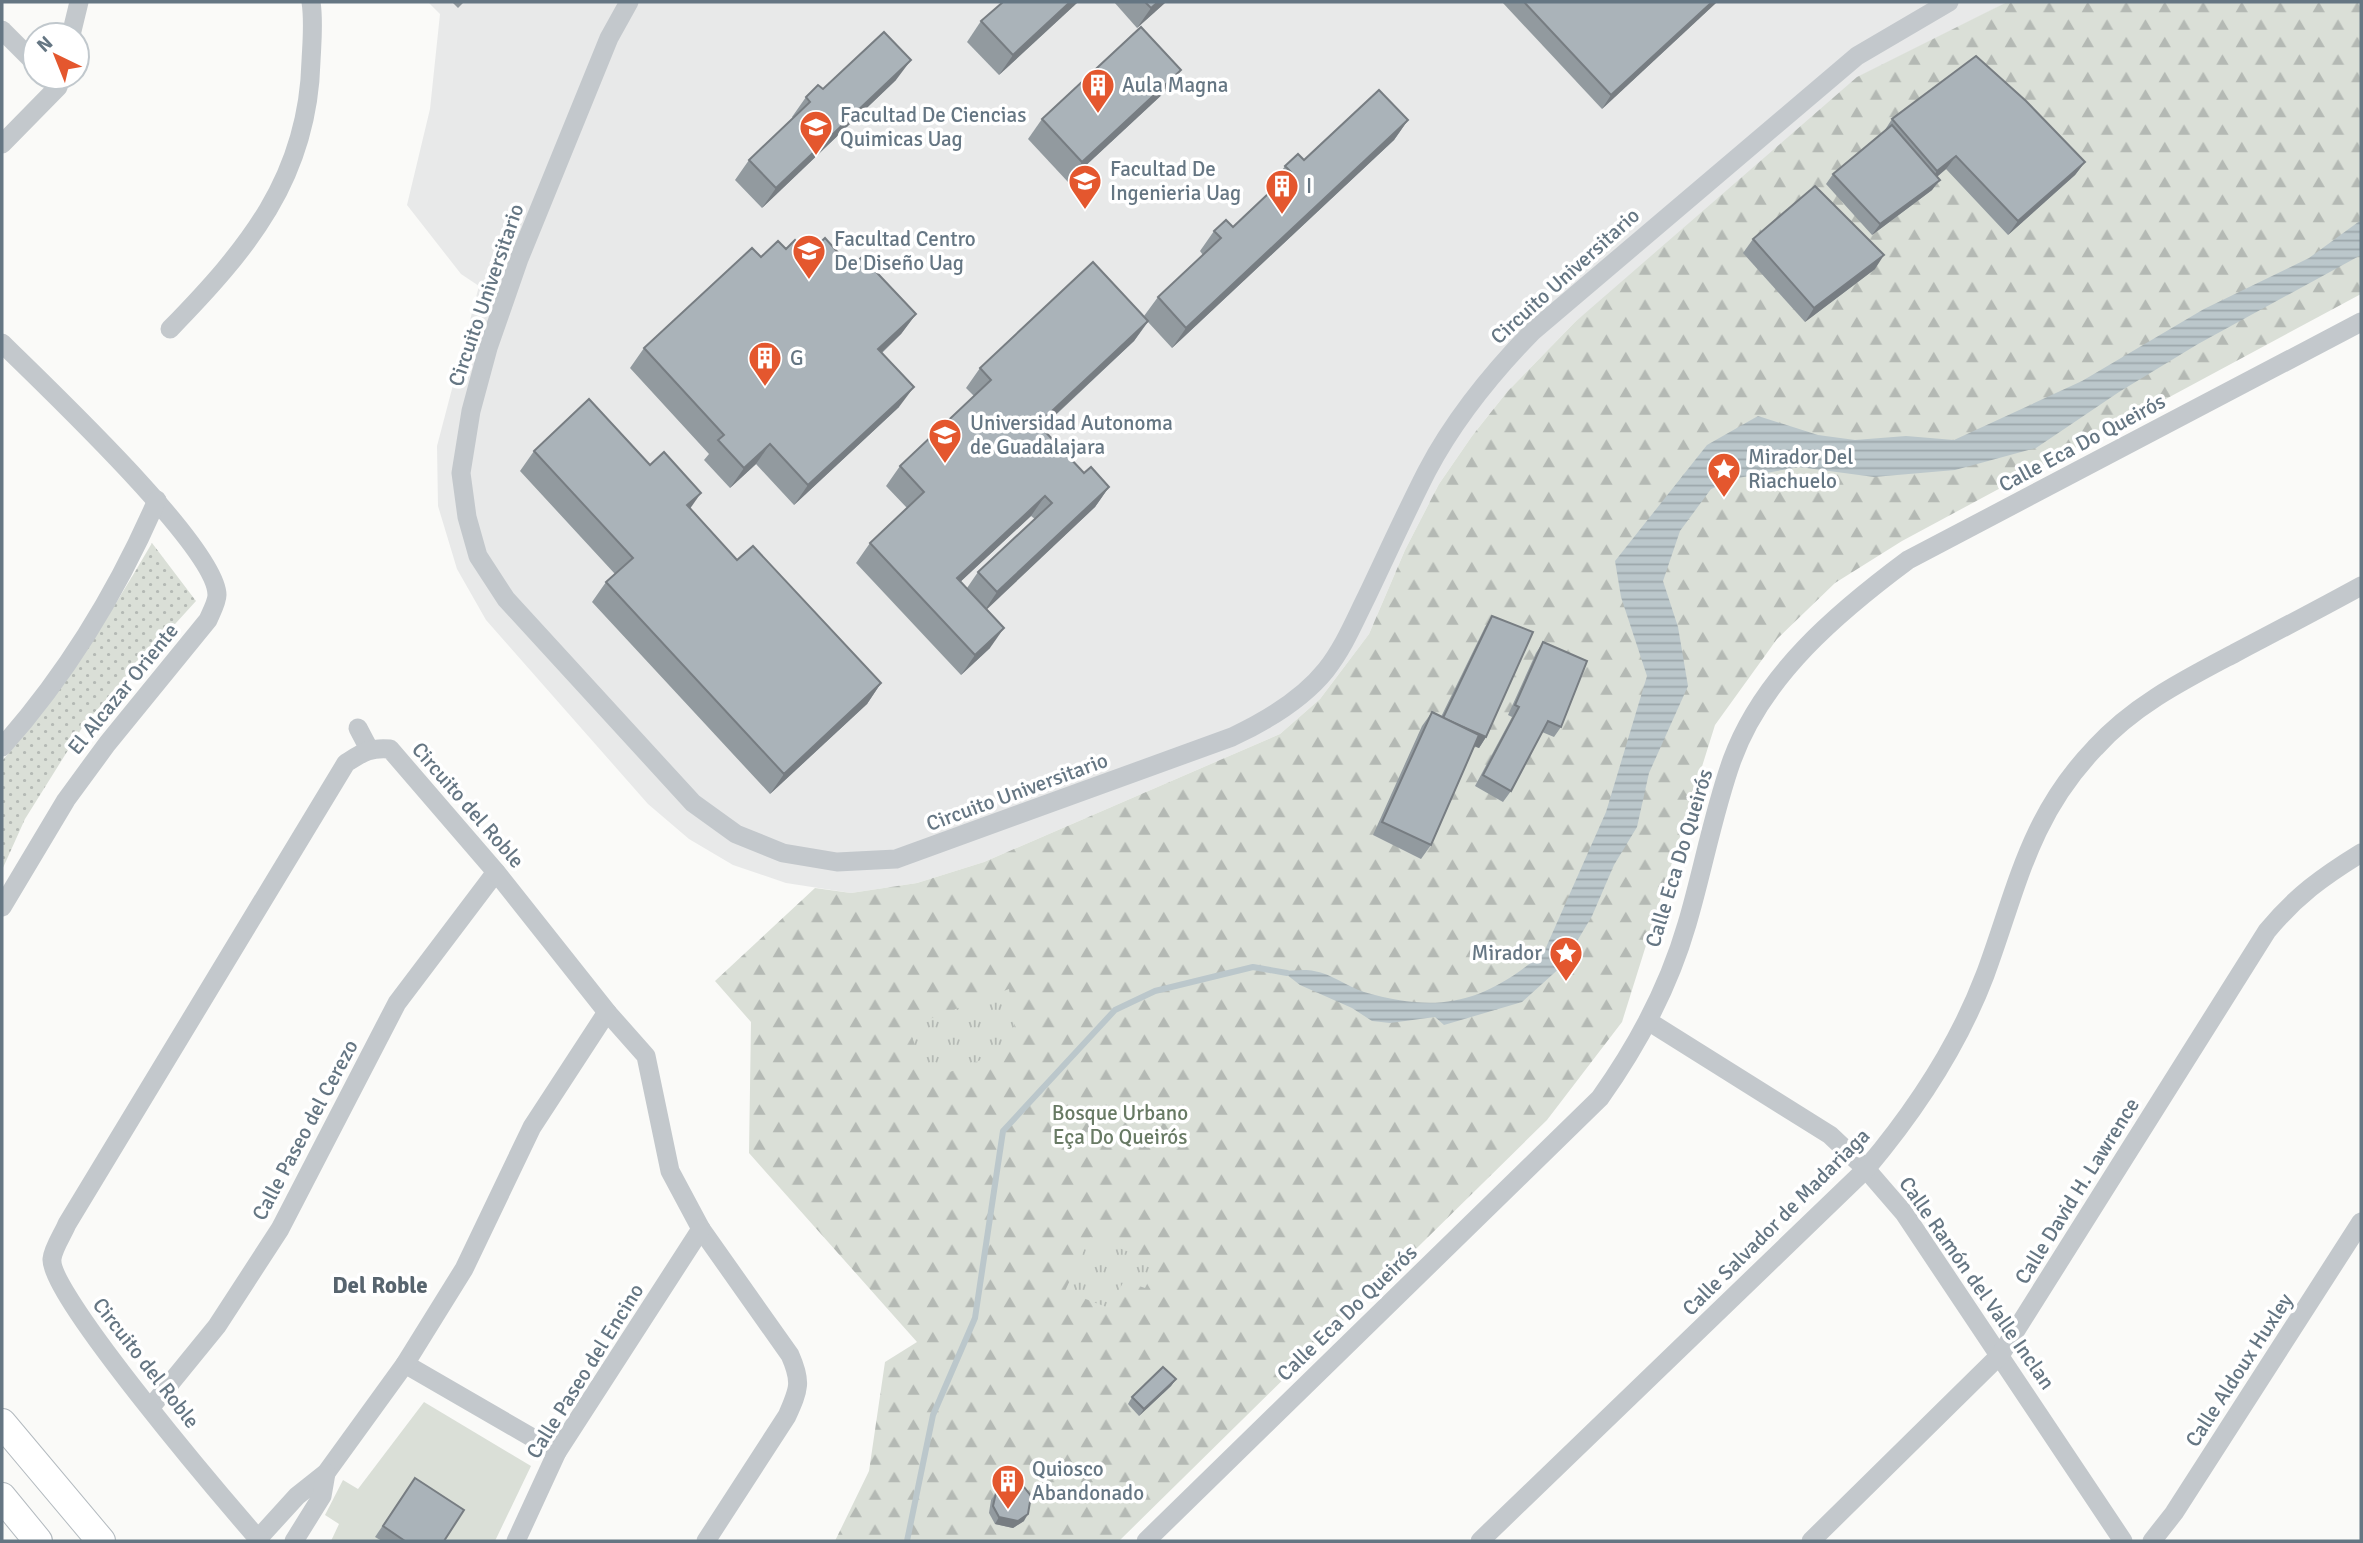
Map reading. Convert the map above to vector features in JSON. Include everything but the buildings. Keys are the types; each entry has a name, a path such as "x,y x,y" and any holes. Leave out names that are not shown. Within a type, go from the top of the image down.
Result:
{"main road":[{"path":"2,1423 101,1541"},
{"path":"2,1497 38,1541"}],"street":[{"path":"74,21 79,2"},
{"path":"170,329 226,272 268,215 299,147 311,79 310,2"},
{"name":"Circuito Universitario","path":"629,2 610,38 519,259 488,348 471,411 461,473 467,517 478,556 506,599 693,803 736,834 760,844 783,853 837,862 897,859 994,825 1232,737 1265,721 1294,701 1325,671 1350,634 1428,469 1456,422 1490,375 1532,332 1857,56 1949,2"},
{"path":"2,30 21,49"},
{"path":"2,144 47,91"},
{"name":"Calle Eca Do Queirós","path":"1146,1541 1600,1098 1628,1058 1648,1021 1686,927 1732,759 1752,721 1803,650 1848,605 1908,561 2361,322"},
{"name":"El Alcazar Oriente","path":"2,343 157,500 210,572 217,595 208,620 107,744 66,800 2,907"},
{"path":"2,747 30,715 87,636 115,588 157,500"},
{"name":"Calle Salvador de Madariaga","path":"1480,1541 1866,1169 1910,1114 1944,1057 1984,976 2018,871 2039,826 2066,783 2094,748 2128,716 2170,688 2361,586"},
{"path":"358,728 369,749"},
{"name":"Circuito del Roble","path":"258,1541 94,1338 59,1286 52,1259 67,1224 346,763 369,749 390,749 496,872 607,1012 646,1056 670,1171 701,1229 790,1355 799,1376 796,1395 787,1416 706,1541"},
{"name":"Calle David H. Lawrence","path":"1811,1541 2001,1354 2267,931 2287,906 2313,883 2361,853"},
{"name":"Calle Paseo del Cerezo","path":"151,1407 217,1326 281,1229 397,1003 496,872"},
{"path":"258,1541 297,1496 326,1473 405,1364 464,1269 532,1127 607,1012"},
{"name":"Calle Ramón del Valle Inclan","path":"1648,1021 1814,1124 1866,1169 1905,1213 2123,1541"},
{"name":"Calle Aldoux Huxley","path":"2152,1541 2174,1513 2361,1222"},
{"name":"Calle Paseo del Encino","path":"516,1541 556,1452 701,1229"},
{"path":"405,1364 556,1452"},
{"path":"294,1541 322,1496 326,1473"}],"shaded area":[{"name":"Universidad Autonoma de Guadalajara","path":"428,2 2007,2 1935,40 1575,322 1507,392 1472,436 1439,484 1405,550 1369,634 1320,699 1280,734 984,862 917,883 851,893 786,883 733,865 689,839 648,804 486,620 457,569 438,506 437,446 479,286 461,274 407,205 430,109 440,14"},
{"path":"2361,220 2361,255 2198,344 2119,392 2036,448 1955,470 1874,477 1799,467 1738,478 1711,489 1680,531 1663,581 1678,627 1688,686 1649,773 1637,827 1614,865 1592,916 1563,965 1522,1002 1444,1025 1435,1017 1390,1023 1372,1021 1352,1008 1300,985 1282,971 1314,971 1364,992 1391,999 1439,1002 1481,993 1501,983 1544,952 1606,812 1647,676 1621,597 1615,561 1707,445 1758,416 1818,435 1855,440 1906,436 1954,440 2082,381 2204,309 2309,258"}],"green space":[{"name":"Bosque Urbano Eça Do Queirós","path":"2007,2 2361,2 2361,294 1902,541 1835,583 1777,639 1715,725 1622,1022 1547,1120 1119,1541 835,1541 869,1471 885,1362 917,1342 749,1153 751,1022 715,981 815,888 851,893 917,883 984,862 1280,734 1320,699 1369,634 1405,550 1439,484 1472,436 1507,392 1575,322 1857,77"},
{"path":"152,543 196,601 85,723 25,819 2,870 2,761 44,710 82,655"},
{"path":"1009,989 1017,1046 929,1080 908,1027"},
{"path":"1090,1237 1158,1263 1145,1288 1124,1281 1109,1308 1065,1291"},
{"path":"424,1402 531,1466 495,1541 331,1541 339,1524 325,1515 343,1480 358,1489"}],"waterway":[{"path":"907,1541 933,1415 975,1318 1003,1131 1115,1010 1155,991 1253,967 1287,973"}],"place":[{"name":"Aula Magna","path":"1098,115"},
{"name":"Facultad De Ciencias Quimicas Uag","path":"816,157"},
{"name":"Facultad De Ingenieria Uag","path":"1085,211"},
{"name":"I","path":"1282,216"},
{"name":"Facultad Centro De Diseño Uag","path":"809,281"},
{"name":"G","path":"765,388"},
{"name":"Universidad Autonoma de Guadalajara","path":"945,465"},
{"name":"Mirador Del Riachuelo","path":"1724,499"},
{"name":"Mirador","path":"1566,983"},
{"name":"Quiosco Abandonado","path":"1008,1511"}],"district":[{"name":"Del Roble","path":"380,1285"}]}
